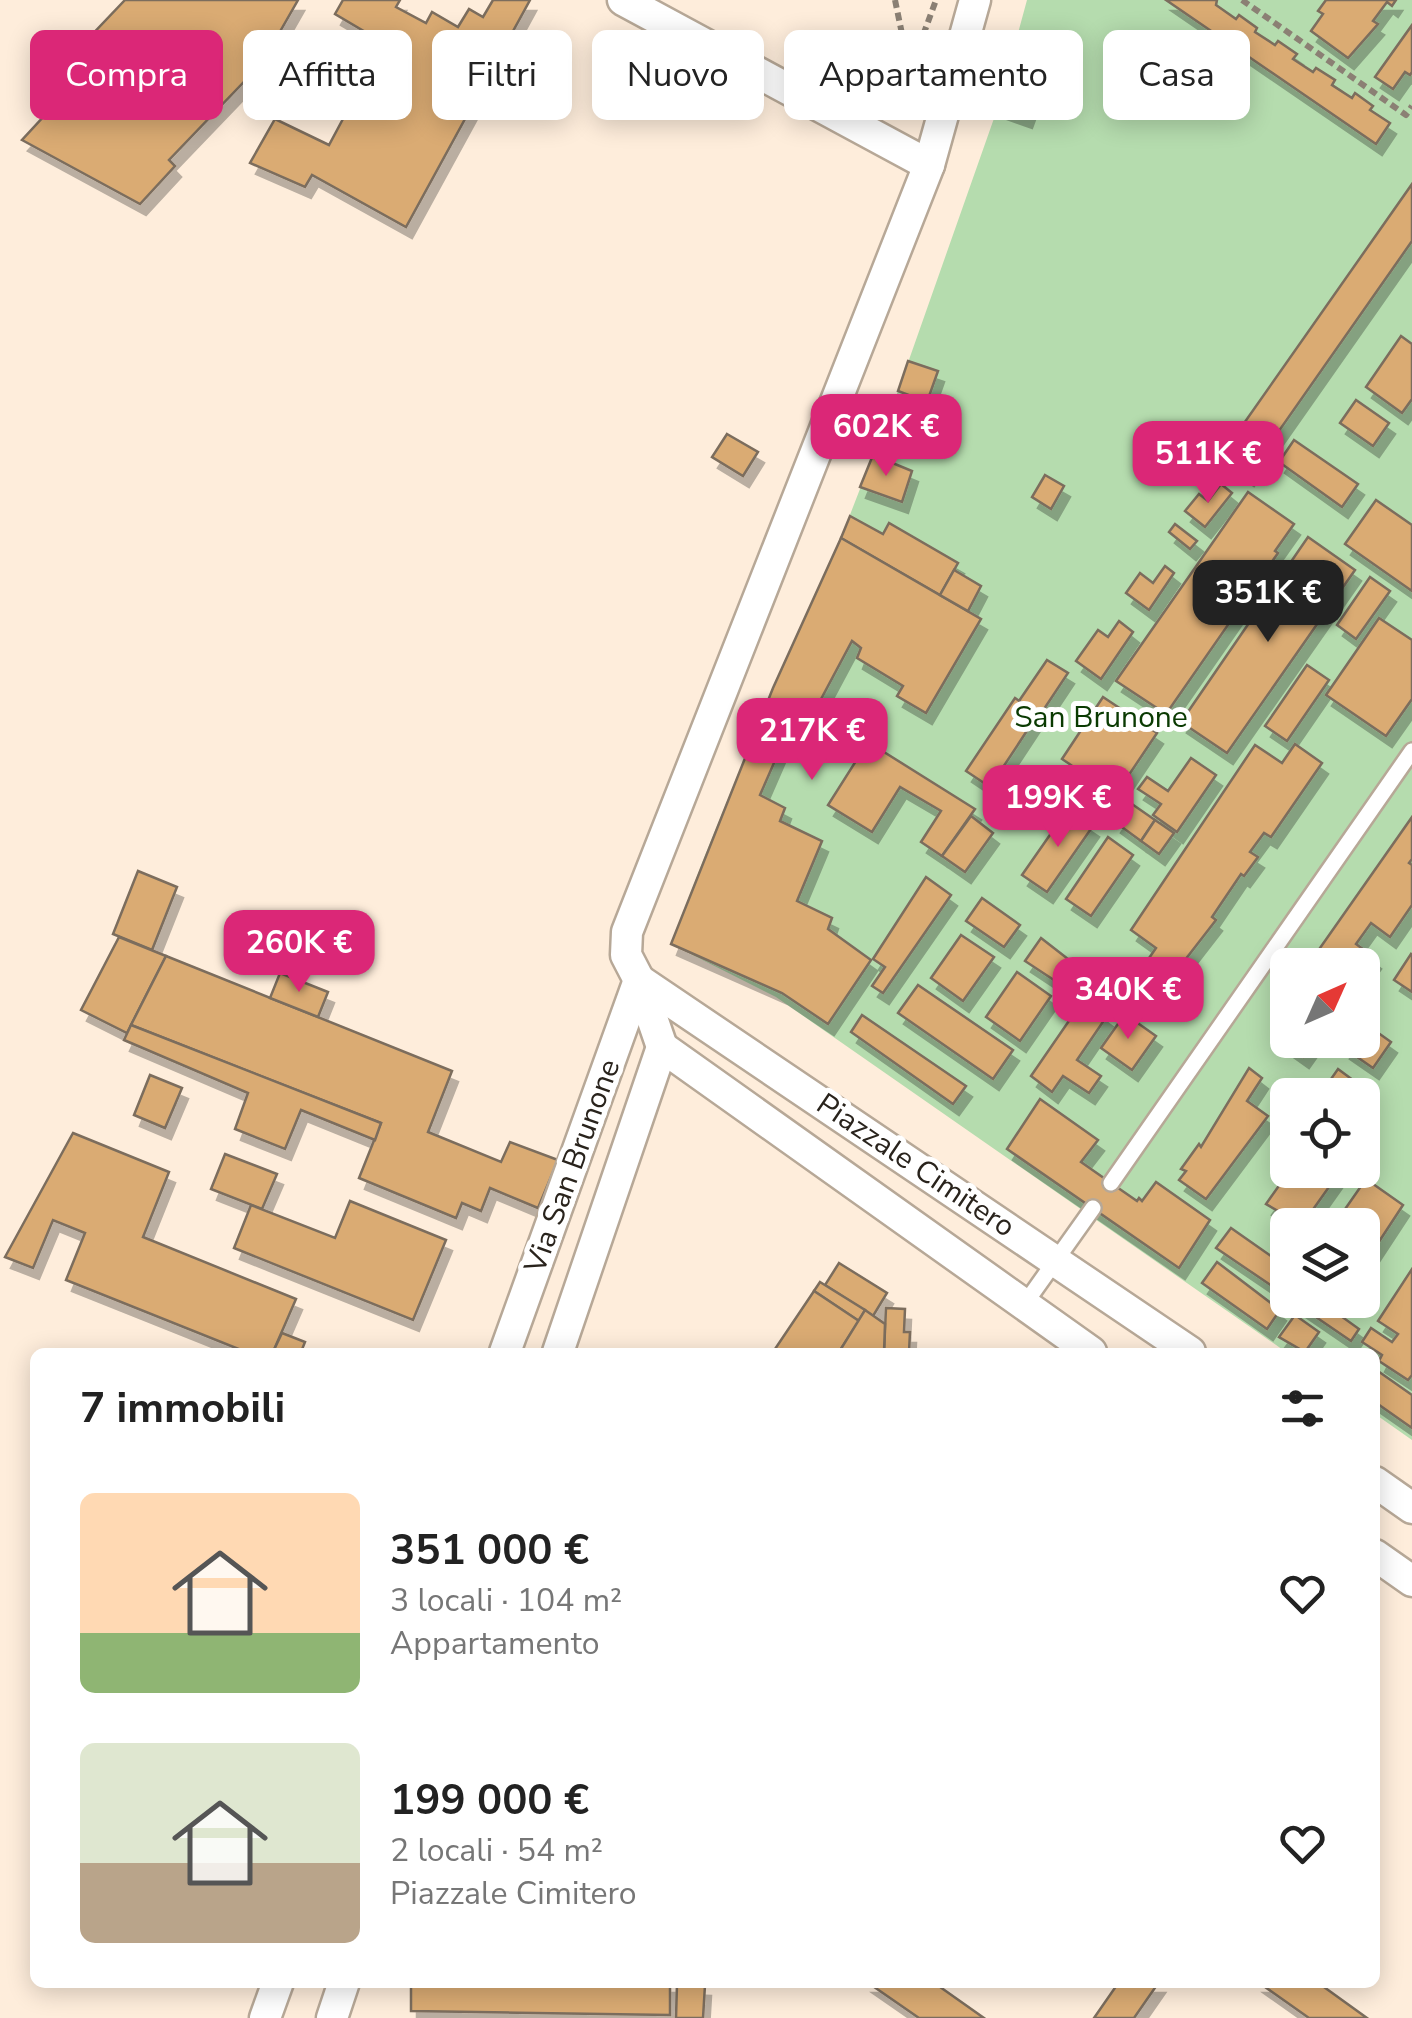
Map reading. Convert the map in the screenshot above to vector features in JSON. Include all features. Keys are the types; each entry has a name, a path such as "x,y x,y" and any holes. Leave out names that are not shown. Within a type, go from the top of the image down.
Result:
{"street":[{"path":"623,0 929,165"},
{"name":"Via San Brunone","path":"662,1046 640,980 626,955 627,932 929,165 975,0"},
{"name":"Via San Brunone","path":"506,1348 640,980"},
{"name":"Piazzale Cimitero","path":"640,980 1184,1348"},
{"path":"559,1348 662,1046"},
{"name":"Piazzale Cimitero","path":"662,1046 1085,1348"},
{"path":"1380,1486 1412,1508"},
{"path":"1380,1559 1412,1582"},
{"path":"265,2018 276,1988"},
{"path":"332,2018 342,1988"}],"lane":[{"path":"1111,1183 1412,751"},
{"path":"1024,1304 1093,1208"}],"path":[{"path":"895,0 901,30"},
{"path":"925,30 936,0"},
{"path":"1242,0 1406,116 1412,106"}],"green space":[{"name":"San Brunone","path":"1027,0 1412,0 1412,1440 1380,1418 1380,1348 1280,1348 776,997 671,944 773,688 841,538 898,391 993,120 1083,120 1083,30 1019,30"}],"building":[{"path":"125,0 298,0 281,30 243,30 243,83 223,104 223,30 96,30"},
{"path":"343,0 400,0 396,7 426,23 432,12 458,27 469,9 483,17 493,0 530,0 514,30 432,30 432,120 464,120 406,227 312,175 305,187 250,163 274,120 329,145 342,120 412,120 412,30 362,30 335,14"},
{"path":"1166,0 1217,0 1216,5 1236,19 1239,15 1275,45 1278,41 1297,54 1293,59 1335,80 1332,85 1352,98 1355,93 1373,106 1370,110 1390,123 1376,144 1250,58 1250,30 1210,30"},
{"path":"1326,0 1396,0 1392,6 1387,2 1373,21 1378,24 1348,58 1311,31 1323,14 1318,11"},
{"path":"1412,25 1412,72 1405,72 1393,89 1375,77"},
{"path":"40,120 207,120 169,160 175,166 140,204 22,140"},
{"path":"1412,184 1412,241 1248,475 1221,456"},
{"path":"1401,336 1412,344 1412,399 1402,413 1366,387"},
{"path":"908,361 938,371 927,402 898,391"},
{"path":"1356,400 1389,423 1373,446 1340,423"},
{"path":"727,434 758,452 743,476 712,457"},
{"path":"1294,440 1358,484 1342,507 1279,462"},
{"path":"873,455 912,471 902,502 860,487"},
{"path":"1045,475 1064,486 1051,509 1032,497"},
{"path":"1221,484 1232,493 1205,527 1185,511 1199,494 1208,501"},
{"path":"1248,492 1294,524 1166,714 1116,681"},
{"path":"1376,500 1412,525 1412,591 1345,544"},
{"path":"850,516 883,534 889,523 958,563 940,595 841,538"},
{"path":"1175,524 1197,541 1190,549 1169,532"},
{"path":"1308,537 1355,570 1227,753 1181,722"},
{"path":"841,538 981,619 926,713 897,696 903,686 857,658 861,648 852,641 796,746 784,740 760,795 785,808 780,821 822,841 797,901 832,918 828,929 871,960 828,1024 782,993 671,944 773,688"},
{"path":"1165,566 1174,573 1149,610 1126,593 1140,573 1153,583"},
{"path":"954,570 981,586 968,611 940,595"},
{"path":"1370,577 1390,591 1356,639 1337,625"},
{"path":"1379,618 1412,640 1412,699 1386,736 1326,695"},
{"path":"1119,621 1133,632 1101,679 1076,661 1098,630 1108,637"},
{"path":"1047,660 1068,673 1040,715 1019,701"},
{"path":"1307,665 1329,680 1287,741 1265,726"},
{"path":"1103,697 1157,733 1102,815 1058,786 1071,765 1062,759"},
{"path":"1015,698 1038,714 990,787 966,771"},
{"path":"868,742 975,809 942,856 921,842 941,811 900,787 872,832 828,805"},
{"path":"1295,744 1322,763 1271,837 1264,833 1250,852 1258,857 1244,876 1241,874 1212,917 1216,920 1171,978 1147,961 1156,948 1131,930 1255,745 1282,763"},
{"path":"1191,758 1216,775 1177,832 1153,815 1161,804 1138,789 1147,777 1168,791"},
{"path":"999,775 1010,782 997,802 986,795"},
{"path":"1129,802 1155,820 1141,841 1115,822"},
{"path":"1068,809 1093,826 1047,892 1022,875"},
{"path":"971,816 993,833 965,872 942,856"},
{"path":"1412,817 1412,905 1390,937 1371,923 1356,944 1361,948 1320,948"},
{"path":"1155,820 1174,833 1159,854 1141,841"},
{"path":"1108,837 1133,855 1091,916 1066,899"},
{"path":"138,871 177,887 152,950 113,934"},
{"path":"926,877 951,895 883,993 872,986 885,967 873,959"},
{"path":"982,898 1020,925 1004,947 966,921"},
{"path":"961,935 994,957 963,1001 931,978"},
{"path":"119,937 166,956 127,1033 81,1010"},
{"path":"1041,938 1077,966 1063,986 1025,961"},
{"path":"1412,955 1412,992 1394,980"},
{"path":"166,956 452,1071 428,1132 501,1162 510,1142 558,1160 538,1208 490,1188 481,1211 462,1203 456,1218 359,1178 381,1123 131,1025"},
{"path":"1110,970 1130,986 1120,1000 1100,984"},
{"path":"1017,972 1051,996 1020,1041 986,1017"},
{"path":"280,973 328,992 318,1017 270,998"},
{"path":"918,985 1013,1050 993,1079 898,1013"},
{"path":"1084,999 1107,1016 1077,1060 1101,1076 1089,1093 1063,1076 1052,1092 1031,1076"},
{"path":"1125,1014 1156,1036 1132,1070 1101,1048"},
{"path":"862,1015 966,1086 953,1104 851,1032"},
{"path":"131,1025 381,1123 375,1140 301,1110 285,1149 235,1129 248,1093 124,1040"},
{"path":"1380,1034 1391,1042 1380,1058"},
{"path":"1358,1058 1380,1058 1373,1068"},
{"path":"1249,1068 1262,1078 1247,1101 1268,1116 1206,1199 1179,1180 1186,1171 1181,1169 1199,1144 1201,1147"},
{"path":"1338,1069 1350,1078 1332,1078"},
{"path":"150,1075 182,1088 165,1128 134,1115"},
{"path":"1040,1099 1098,1140 1081,1162 1137,1201 1142,1201 1156,1182 1210,1220 1179,1268 1007,1149"},
{"path":"73,1133 169,1172 143,1237 296,1299 275,1348 236,1348 66,1280 85,1233 53,1220 33,1268 5,1257"},
{"path":"225,1154 277,1174 262,1209 211,1189"},
{"path":"1277,1188 1328,1188 1314,1208 1273,1208 1266,1204"},
{"path":"1360,1188 1379,1188 1403,1205 1380,1240 1380,1208 1346,1208"},
{"path":"350,1201 446,1240 413,1320 234,1248 251,1205 335,1238"},
{"path":"1231,1228 1270,1255 1270,1285 1216,1248"},
{"path":"1217,1262 1270,1302 1270,1318 1275,1318 1267,1329 1202,1283"},
{"path":"839,1263 887,1293 873,1316 825,1285"},
{"path":"1412,1269 1412,1375 1408,1380 1380,1362 1380,1348 1362,1342 1371,1328 1392,1342 1398,1334 1378,1321"},
{"path":"820,1282 865,1310 859,1321 814,1291"},
{"path":"814,1291 859,1321 842,1348 776,1348"},
{"path":"886,1308 905,1309 904,1332 910,1332 909,1348 884,1348"},
{"path":"865,1310 885,1324 884,1348 841,1348"},
{"path":"1293,1318 1299,1318 1319,1332 1308,1348 1298,1348 1279,1337"},
{"path":"1317,1318 1344,1318 1359,1329 1351,1341"},
{"path":"282,1333 305,1342 303,1348 275,1348"},
{"path":"1380,1373 1412,1395 1412,1428 1380,1406"},
{"path":"411,1988 670,1988 670,2015 411,2011"},
{"path":"677,1988 705,1988 703,2018 676,2018"},
{"path":"876,1988 942,1988 984,2018 919,2018"},
{"path":"1115,1988 1155,1988 1134,2018 1094,2018"},
{"path":"1266,1988 1325,1988 1367,2018 1309,2018"}]}
